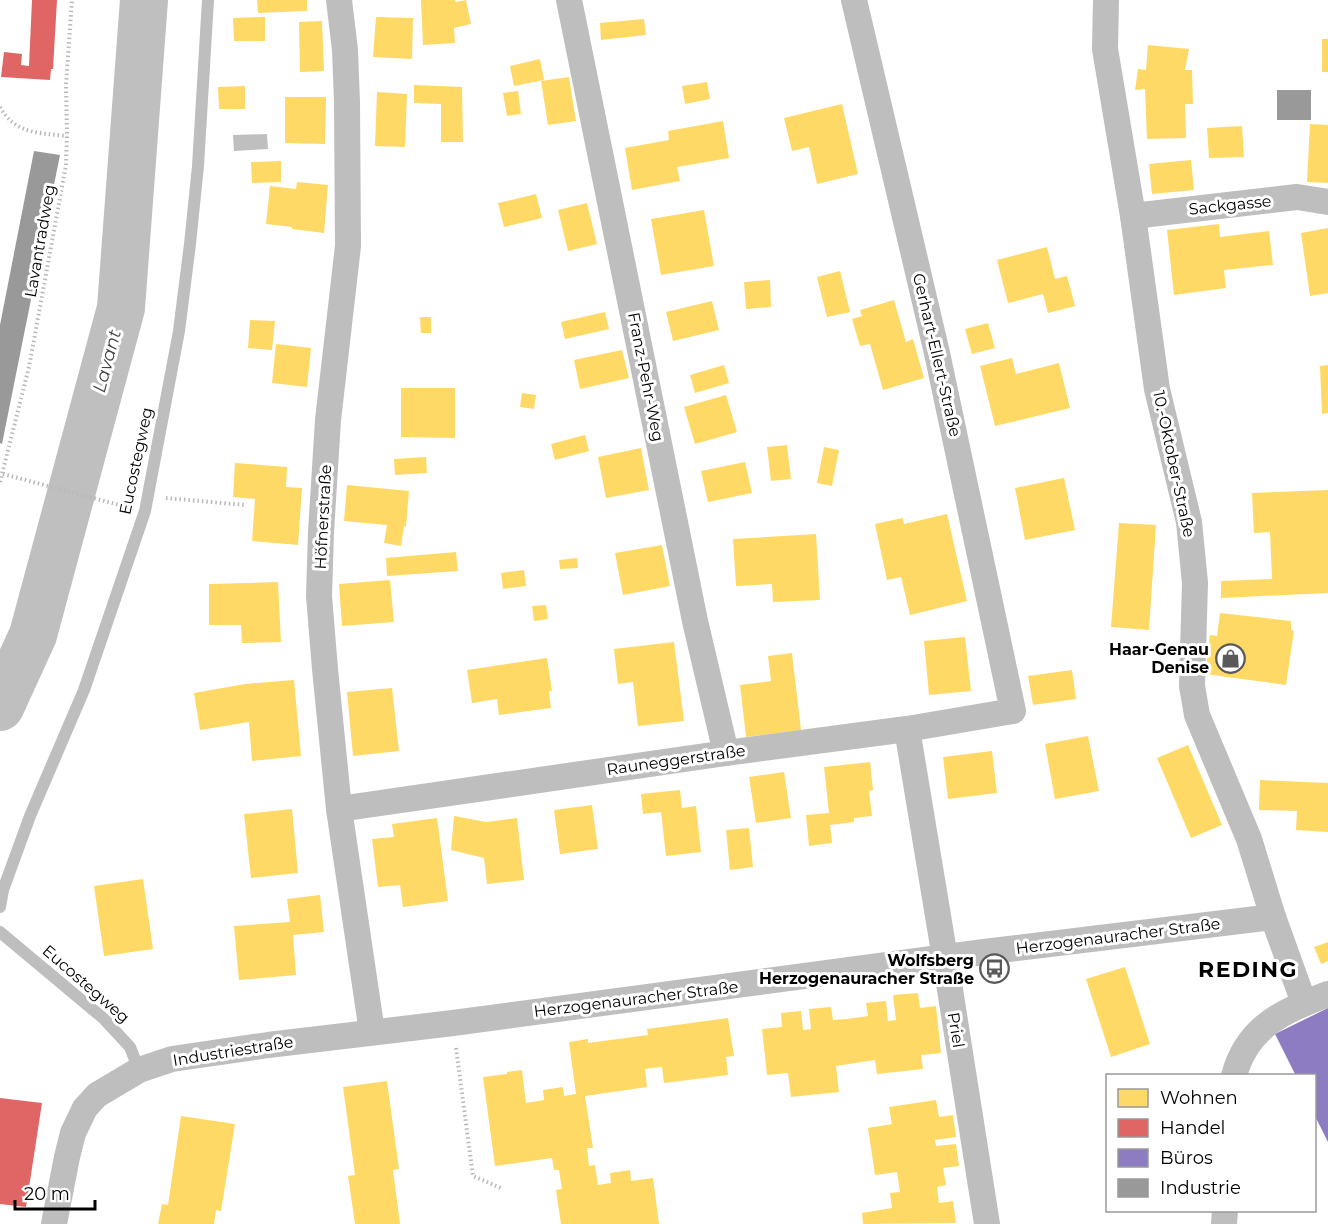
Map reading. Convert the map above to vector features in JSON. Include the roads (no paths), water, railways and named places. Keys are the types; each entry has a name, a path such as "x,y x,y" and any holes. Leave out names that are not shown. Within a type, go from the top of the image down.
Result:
{"street":[{"name":"Höfnerstraße","path":"339,0 345,50 347,102 348,246 328,420 321,532 320,596 339,809 372,1032"},
{"name":"Franz-Pehr-Weg","path":"569,0 695,621 726,753"},
{"name":"Gerhart-Ellert-Straße","path":"854,0 937,353 1013,711"},
{"name":"10.-Oktober-Straße","path":"1106,0 1105,49 1133,216 1157,389 1189,522 1195,583 1192,686 1197,714 1249,839 1273,917"},
{"name":"Sackgasse","path":"1133,216 1297,197 1328,202"},
{"name":"Rauneggerstraße","path":"339,809 907,729 1013,711"},
{"name":"Priel","path":"907,729 987,1224"},
{"name":"Herzogenauracher Straße","path":"372,1032 984,952 1273,917"},
{"path":"1273,917 1304,1003"},
{"path":"1235,1074 1241,1054 1258,1031 1304,1003 1328,994"},
{"name":"Industriestraße","path":"54,1224 73,1132 85,1108 97,1095 139,1070 172,1059 268,1044 372,1032"}],"lane":[{"name":"Eucostegweg","path":"0,907 3,890 30,816 84,690 145,511 179,331 190,244 198,166 208,0"},
{"name":"Eucostegweg","path":"0,932 103,1018 130,1047 139,1070"}],"waterway":[{"name":"Lavant","path":"0,707 33,635 121,308 144,0"}],"place":[{"name":"Haar-Genau Denise","path":"1230,658"},
{"name":"Wolfsberg Herzogenauracher Straße","path":"995,969"}],"district":[{"name":"REDING","path":"1248,969"}]}
